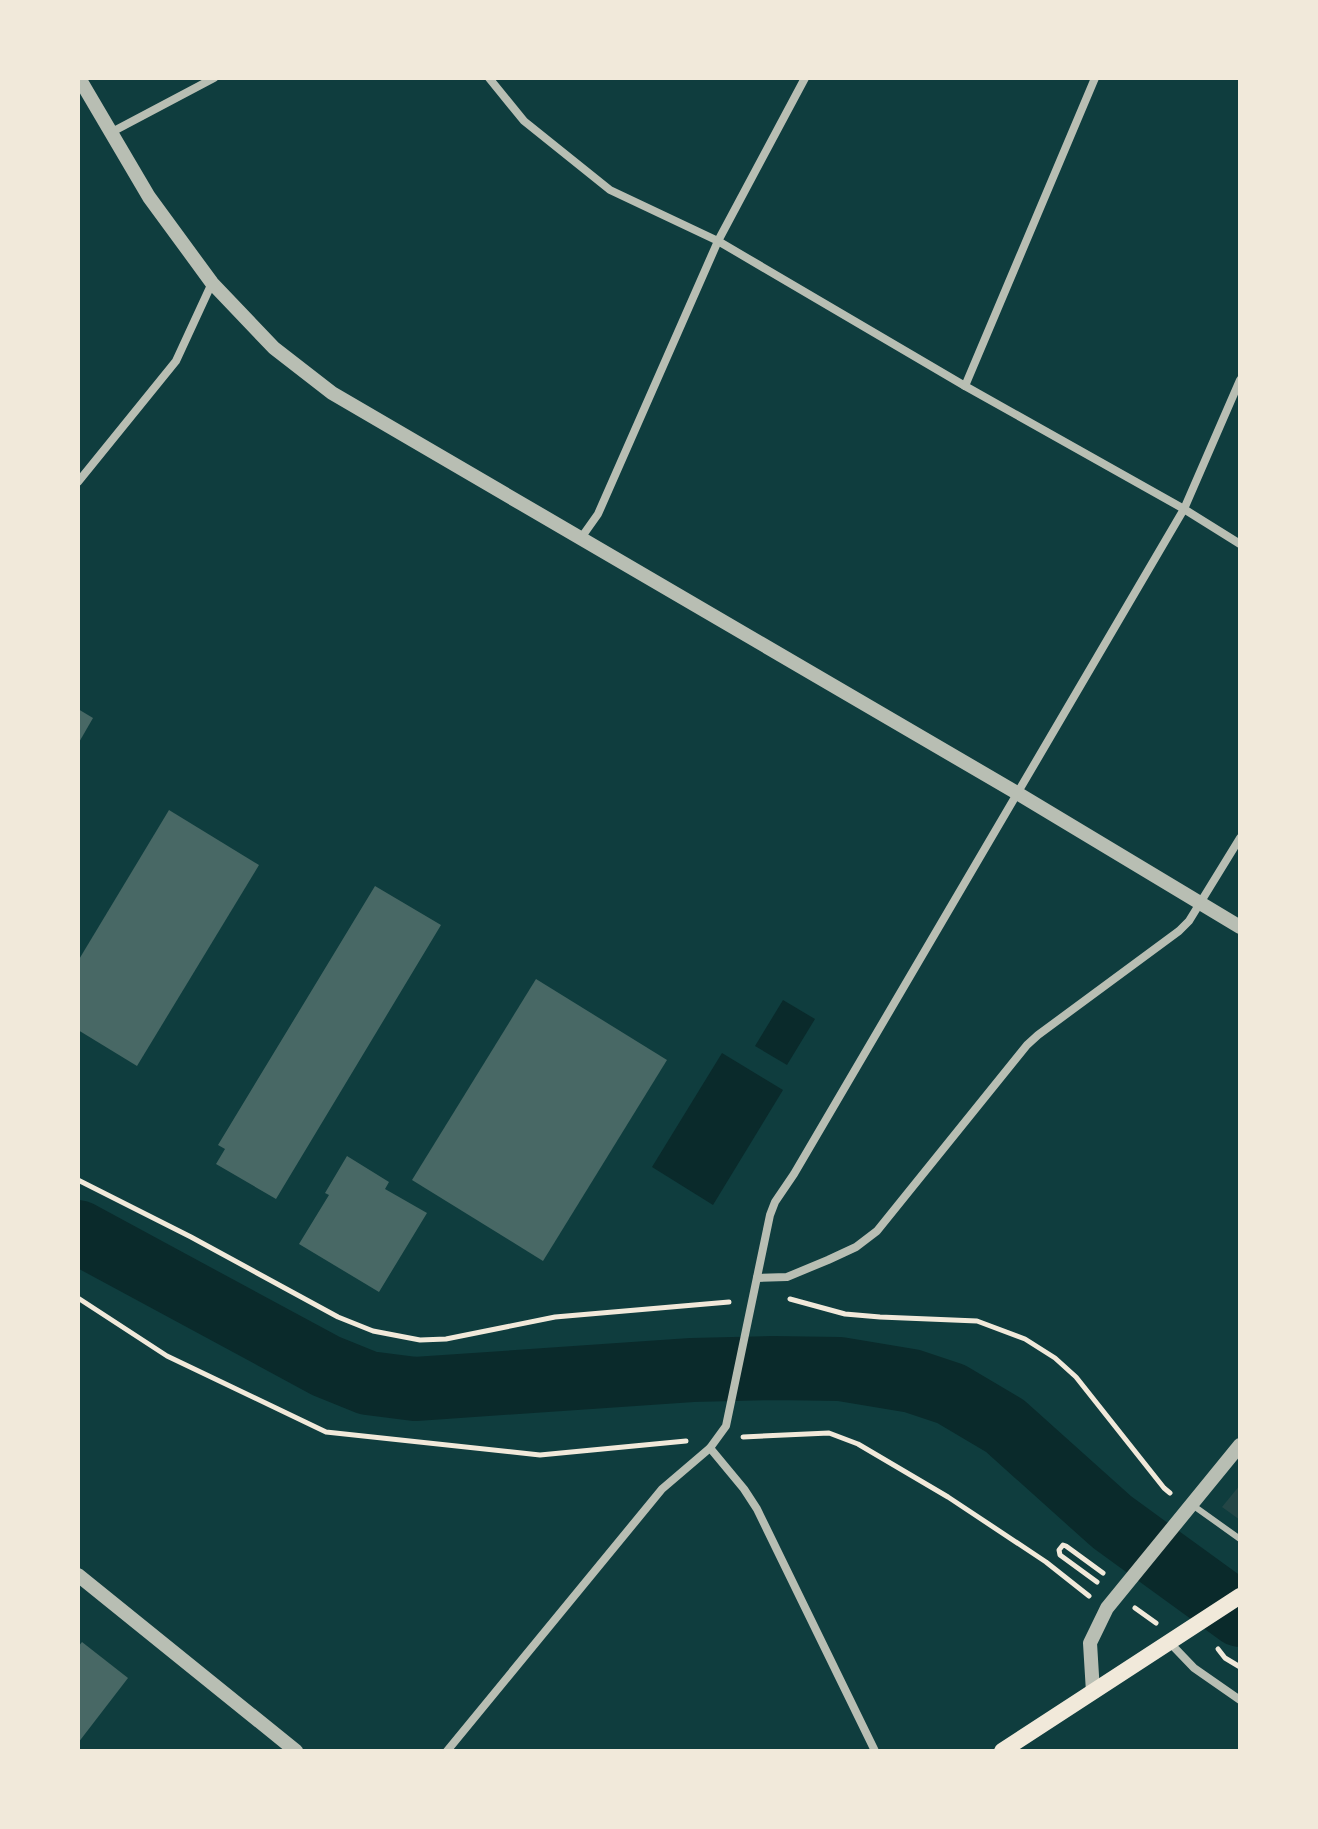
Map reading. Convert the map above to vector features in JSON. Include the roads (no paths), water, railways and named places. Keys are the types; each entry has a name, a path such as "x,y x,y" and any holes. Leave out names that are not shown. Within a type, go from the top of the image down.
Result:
{"main road":[{"path":"1002,1751 1240,1596"}],"street":[{"path":"79,78 149,197 212,283 274,348 332,393 1017,793 1240,927"},
{"path":"110,133 214,78"},
{"path":"489,78 524,121 610,190 718,241 1240,544"},
{"path":"581,538 598,514 718,241 805,78"},
{"path":"965,386 1095,78"},
{"path":"78,482 176,361 212,283"},
{"path":"447,1751 662,1489 710,1448 726,1426 775,1202 1184,509 1240,380"},
{"path":"757,1278 787,1277 856,1247 877,1231 1027,1045 1189,921 1240,838"},
{"path":"1093,1692 1090,1643 1107,1608 1240,1445"},
{"path":"710,1448 757,1509 875,1751"},
{"path":"78,1575 296,1751"},
{"path":"1175,1638 1194,1668 1240,1700"}],"lane":[{"path":"1191,1504 1240,1539"}],"waterway":[{"path":"78,1232 326,1366 368,1383 415,1389 692,1370 773,1368 840,1369 912,1381 951,1394 1005,1426 1112,1522 1240,1615"}]}
